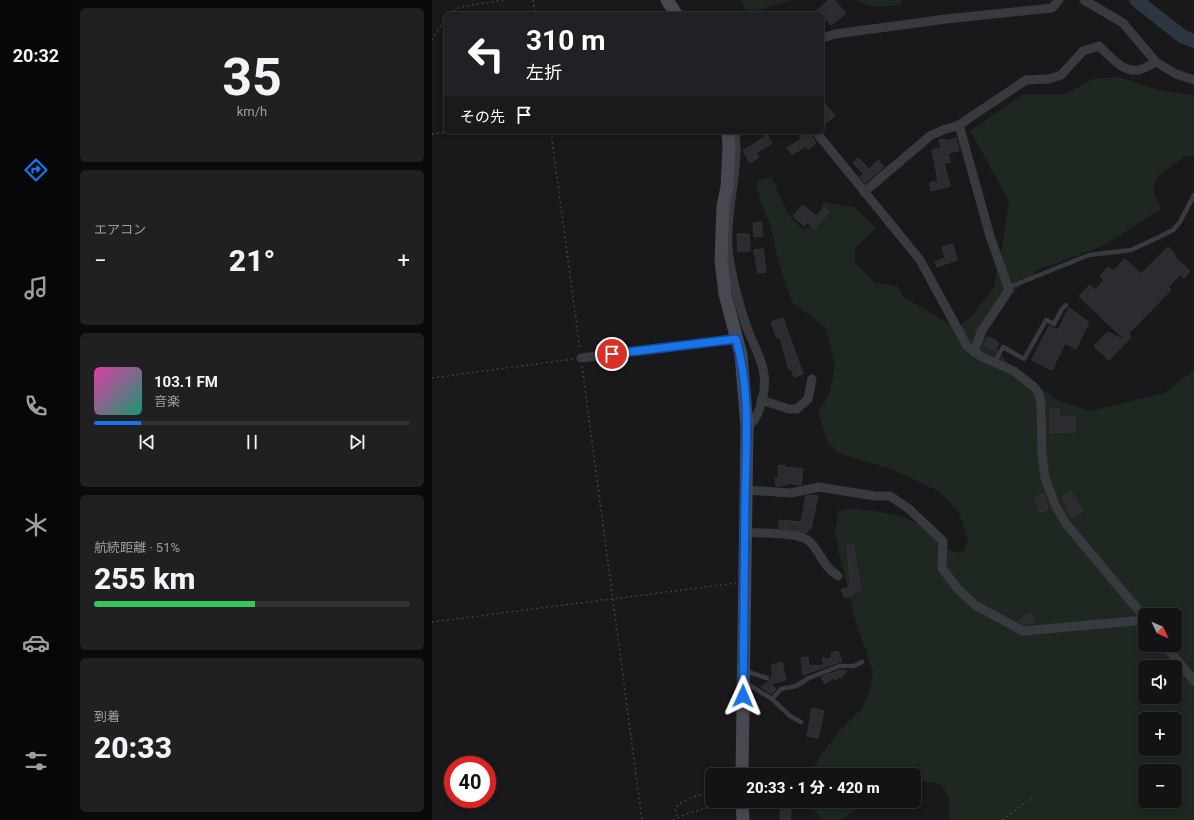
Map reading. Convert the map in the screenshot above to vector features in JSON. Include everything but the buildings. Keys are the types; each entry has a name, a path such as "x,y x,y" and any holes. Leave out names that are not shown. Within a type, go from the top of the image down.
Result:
{"street":[{"path":"667,0 675,12"},
{"path":"824,38 854,31 938,19 1052,8 1059,0"},
{"path":"1084,0 1123,23 1156,62 1176,74 1194,80"},
{"path":"864,192 930,136 959,125 1026,80 1049,79 1061,75 1083,51 1100,46 1121,66 1130,69 1139,70 1156,62"},
{"path":"959,125 990,236 1009,290 1004,300 981,332 974,352"},
{"path":"728,134 727,187 723,206 721,261 725,294 741,355 747,427 742,768"},
{"path":"735,134 735,171 728,247 743,318 759,357 764,374 761,400 756,417 747,427"},
{"path":"818,134 920,260 967,346 974,352 994,363 1014,371 1030,382 1039,394 1041,404 1042,455 1045,478 1056,507 1067,524 1138,610"},
{"path":"581,358 736,339"},
{"path":"761,400 789,409 797,409 808,399 811,391 812,379"},
{"path":"745,490 791,493 819,487 894,498 910,509 943,541 942,568 958,589 975,605 1023,631 1138,620"},
{"path":"745,532 803,537 812,543 828,569 838,576"},
{"path":"1171,652 1194,681"},
{"path":"742,808 743,820"}],"lane":[{"path":"1009,290 1012,286 1089,255 1131,250 1173,230 1180,222 1194,196"},
{"path":"994,363 1003,348 1024,359 1046,320 1054,324 1062,309 1066,305"},
{"path":"772,699 781,689 796,686 809,678 839,666 854,666 862,662"},
{"path":"744,676 767,678"},
{"path":"744,676 790,716 801,722"}],"path":[{"path":"452,12 460,7 505,0"},
{"path":"533,0 535,12"},
{"path":"432,40 444,20"},
{"path":"432,134 444,132"},
{"path":"551,134 642,820"},
{"path":"432,378 581,358"},
{"path":"432,622 612,597 744,582"},
{"path":"678,817 675,810 676,807 682,802 705,794"},
{"path":"1002,820 1032,797"},
{"path":"673,820 678,817 710,808"}],"shaded area":[{"path":"741,0 791,0 756,11 745,9"},
{"path":"857,0 902,0 901,5 878,7 867,5"},
{"path":"1119,77 1158,90 1194,95 1194,156 1184,157 1157,177 1153,189 1161,209 1103,246 1037,270 997,309 983,331 1007,362 1055,399 1090,411 1164,393 1194,370 1194,820 949,820 949,797 940,784 921,780 921,768 812,768 839,731 863,707 870,689 873,672 857,626 841,561 835,533 838,511 844,509 864,510 887,513 906,518 919,525 942,545 955,552 963,553 968,540 959,513 938,491 894,470 838,453 827,441 818,413 830,392 835,363 825,327 792,302 779,264 770,224 760,200 756,181 771,177 788,214 802,229 817,225 823,202 854,207 876,228 855,248 855,263 875,283 898,286 904,297 956,328 971,317 993,289 1009,201 970,131 1024,94 1066,94 1092,79"},
{"path":"812,808 858,808 841,820 823,820"}],"waterway":[{"path":"1136,0 1182,36 1194,41"}],"route":[{"path":"612,354 736,339 741,355 747,427 743,696"}]}
